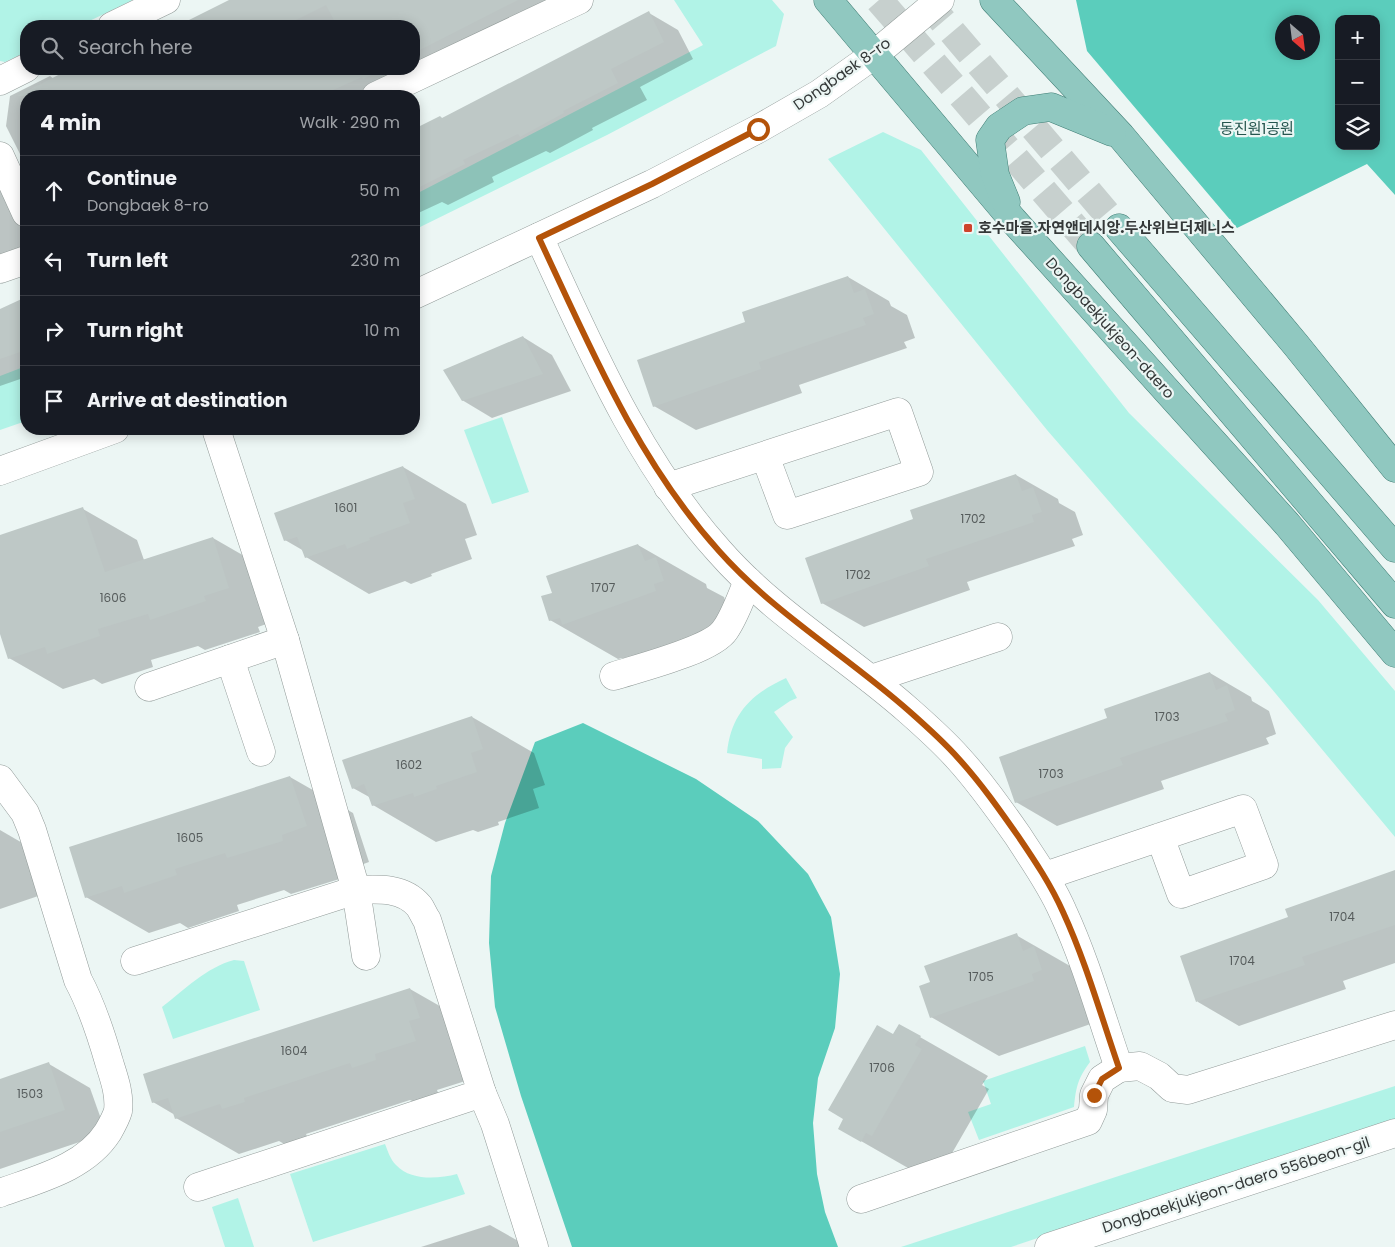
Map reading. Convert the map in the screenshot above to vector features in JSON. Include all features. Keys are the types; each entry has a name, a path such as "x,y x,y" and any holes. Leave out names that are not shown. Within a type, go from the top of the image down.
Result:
{"main road":[{"name":"Dongbaekjukjeon-daero","path":"828,0 1013,220 1287,524 1395,653"},
{"path":"994,0 1121,136 1296,344 1395,468"},
{"path":"1013,220 995,174 991,148 990,140 999,127 1022,110 1051,107 1121,136"},
{"path":"1119,228 1395,548"},
{"path":"1091,246 1395,604"}],"street":[{"path":"124,20 166,0"},
{"path":"389,90 579,0"},
{"name":"Dongbaek 8-ro","path":"420,292 652,184 758,129 819,94 874,55 940,0"},
{"path":"0,81 20,71"},
{"path":"0,156 20,200"},
{"path":"539,238 606,381 651,462 668,487 720,552 748,581 785,614 871,679 909,711 957,756 1003,815 1045,876 1062,910 1081,953 1119,1068"},
{"path":"0,269 20,262"},
{"path":"668,487 898,412 919,472 787,515 765,456"},
{"path":"0,471 99,435"},
{"path":"218,435 285,640 356,890 366,956"},
{"path":"614,676 702,648 715,640 725,631 748,581"},
{"path":"871,679 998,637"},
{"path":"149,687 285,640"},
{"path":"230,659 261,752"},
{"path":"0,779 13,794 25,813 78,980 90,1003 97,1024 118,1094 118,1112 97,1146 68,1167 0,1193"},
{"path":"1045,876 1160,837"},
{"path":"135,961 356,890 381,888 402,893 419,906 427,920 482,1093 495,1124 534,1247"},
{"path":"861,1199 1088,1121 1093,1110 1094,1095 1102,1079 1119,1068 1140,1066 1158,1076 1172,1088 1188,1090 1395,1025"},
{"path":"198,1187 482,1093"},
{"name":"Dongbaekjukjeon-daero 556beon-gil","path":"1049,1247 1395,1134"}],"green space":[{"path":"0,0 133,0 91,20 20,20 20,55 5,62 0,61"},
{"path":"674,0 772,0 784,14 776,46 607,135 420,227 420,192 703,45"},
{"name":"동진원1공원","path":"1076,0 1395,0 1395,195 1367,164 1237,228 1087,51"},
{"path":"883,132 921,150 1129,413 1318,600 1395,691 1395,837 1271,688 1047,430 828,159"},
{"path":"20,368 20,423 0,430 0,376"},
{"path":"502,417 529,492 492,504 464,430"},
{"path":"786,678 797,698 774,712 793,737 785,748 781,768 762,769 762,759 727,753 733,727 745,707 753,698"},
{"path":"583,723 696,779 758,821 808,874 831,917 840,974 835,1028 818,1078 813,1123 817,1174 825,1212 838,1247 572,1247 521,1096 495,1007 489,943 491,876 505,823 535,742"},
{"path":"234,960 244,961 260,1010 173,1039 162,1007 205,973"},
{"path":"1085,1046 1090,1062 1078,1083 1074,1107 979,1140 968,1112 991,1104 983,1081"},
{"path":"1395,1086 1395,1119 1011,1247 901,1247"},
{"path":"385,1144 392,1160 402,1170 409,1174 433,1178 457,1174 465,1194 313,1242 290,1174"},
{"path":"238,1198 254,1247 225,1247 212,1207"}],"building":[{"path":"229,0 518,0 420,50 420,20 334,20 326,5 296,20 189,20"},
{"path":"649,11 664,42 611,69 618,83 563,111 564,113 520,137 518,134 463,160 465,164 420,187 420,126 440,116 442,118"},
{"path":"58,75 371,75 333,90 29,90"},
{"path":"848,276 854,293 865,289 874,314 863,318 866,325 759,362 761,369 653,407 637,360 745,322 742,312"},
{"path":"20,300 20,352 0,359 0,309"},
{"path":"523,336 543,374 462,401 443,370"},
{"path":"403,466 415,499 403,503 410,523 369,538 370,540 347,549 345,544 305,558 297,537 284,541 274,513"},
{"path":"1016,474 1022,491 1033,487 1042,512 1032,515 1034,522 926,559 929,566 821,604 805,558 913,519 910,510"},
{"path":"83,507 105,572 213,537 229,588 204,596 206,601 150,620 148,614 98,629 100,636 47,654 45,647 8,659 0,634 0,535"},
{"path":"638,544 645,561 656,557 664,581 654,584 656,591 562,625 560,618 549,621 541,596 552,593 546,576"},
{"path":"1210,672 1216,690 1227,685 1235,710 1225,714 1228,721 1120,758 1123,765 1015,803 999,757 1107,718 1104,709"},
{"path":"472,716 483,749 471,753 477,772 436,786 437,789 414,797 413,793 372,806 364,784 352,789 342,760"},
{"path":"290,776 307,826 282,835 283,841 227,858 225,853 175,869 177,875 124,893 122,886 85,898 69,847"},
{"path":"1395,870 1395,925 1302,957 1305,965 1196,1002 1180,956 1288,917 1285,909"},
{"path":"1017,933 1023,951 1034,946 1042,970 1032,974 1034,981 930,1018 919,986 930,982 924,966"},
{"path":"410,988 420,1018 409,1021 416,1041 375,1054 376,1060 352,1068 350,1063 244,1098 245,1102 222,1109 220,1104 175,1119 168,1098 152,1103 143,1074"},
{"path":"899,1024 921,1036 915,1045 922,1049 872,1136 866,1133 861,1142 838,1129 843,1119 828,1110 877,1025 893,1034"},
{"path":"49,1062 65,1110 0,1132 0,1079"}],"tunnel":[{"path":"879,0 1091,246"},
{"path":"925,0 1119,228"}],"place":[{"name":"호수마을.자연앤데시앙.두산위브더제니스","path":"968,228"}],"route":[{"path":"758,129 652,184 539,238 606,381 633,431 651,462 695,523 748,581 785,614 871,679 909,711 957,756 1003,815 1045,876 1081,953 1119,1068 1102,1079 1094,1095"}]}
